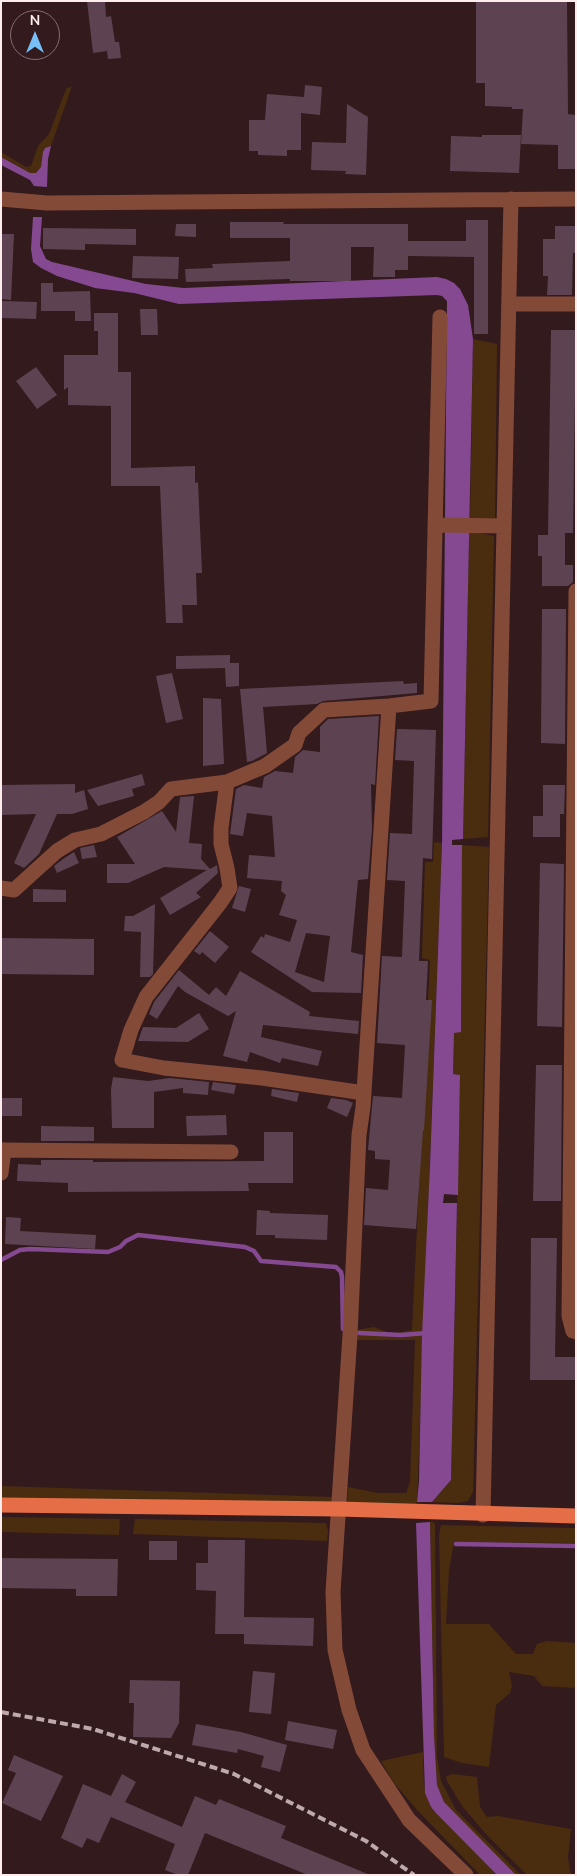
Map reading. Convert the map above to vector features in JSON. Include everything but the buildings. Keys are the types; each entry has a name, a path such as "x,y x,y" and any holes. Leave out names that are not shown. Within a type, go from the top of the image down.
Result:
{"main road":[{"path":"1,1505 339,1509 576,1516"}],"street":[{"path":"1,199 30,203 576,200"},
{"path":"483,1514 511,199"},
{"path":"510,304 576,304"},
{"path":"1,888 14,890 57,851 75,840 101,834 144,812 159,802 171,789 228,782 265,766 296,746 299,733 324,710 389,706 431,700 440,316"},
{"path":"436,525 504,526"},
{"path":"576,591 569,1316 573,1331 576,1332"},
{"path":"389,706 364,1092 358,1135 350,1335 333,1592 335,1650 349,1710 364,1750 409,1820 466,1875"},
{"path":"228,782 221,828 221,844 228,868 230,888 146,997 131,1030 122,1060 164,1068 262,1078 364,1092"},
{"path":"1,1173 3,1150 231,1152"}],"shaded area":[{"path":"72,86 51,146 45,148 41,167 36,173 30,173 1,157 1,152 26,167 31,166 38,146 49,134 66,89"},
{"path":"51,146 48,159 47,187 34,186 30,180 1,165 1,157 30,173 36,173 41,167 45,148"},
{"path":"33,217 42,217 40,246 46,259 146,284 184,288 437,277 454,283 460,289 468,305 473,339 463,839 452,840 452,845 462,845 461,1032 454,1033 453,1074 460,1075 458,1195 444,1194 443,1203 457,1203 451,1480 432,1502 417,1502 442,843 447,301 442,296 437,295 179,304 134,293 95,288 57,276 33,262 31,249"},
{"path":"473,339 497,344 495,521 470,522"},
{"path":"469,531 494,536 488,837 463,839"},
{"path":"434,842 442,843 417,1502 414,1507 347,1505 348,1487 378,1493 406,1493 410,1482 415,1340 357,1340 357,1330 374,1327 387,1332 397,1333 412,1330 430,960 422,958 425,862 433,862"},
{"path":"462,845 489,847 473,1492 468,1501 458,1503 432,1502 451,1480 460,1075 453,1074 454,1032 461,1032"},
{"path":"1,1486 333,1497 333,1505 1,1499"},
{"path":"1,1517 120,1519 119,1535 1,1532"},
{"path":"135,1519 326,1523 328,1531 327,1541 133,1534"},
{"path":"430,1522 435,1524 437,1757 441,1781 456,1810 521,1875 516,1875 453,1813 444,1802 437,1785 434,1735"},
{"path":"430,1522 434,1735 437,1785 444,1802 516,1875 497,1875 436,1813 425,1793 416,1523"},
{"path":"441,1525 576,1528 576,1543 454,1542 449,1570 446,1624 489,1624 516,1654 533,1654 537,1644 547,1641 576,1643 576,1688 542,1686 534,1676 509,1672 512,1686 510,1693 496,1705 489,1767 462,1763 444,1757 439,1535"},
{"path":"423,1752 424,1786 431,1807 497,1875 480,1875 418,1811 394,1783 381,1761"},
{"path":"453,1774 477,1777 480,1807 487,1817 498,1816 571,1829 568,1858 571,1875 527,1875 485,1833 462,1806 447,1781 446,1776"}],"waterway":[{"path":"1,1260 20,1250 30,1249 108,1252 120,1247 126,1241 138,1235 245,1247 254,1251 261,1261 336,1267 341,1272 342,1277 343,1329"},
{"path":"359,1333 401,1335 427,1333"},
{"path":"456,1544 576,1546"}],"railway":[{"path":"1,1712 93,1729 234,1774 366,1841 414,1875"}]}
